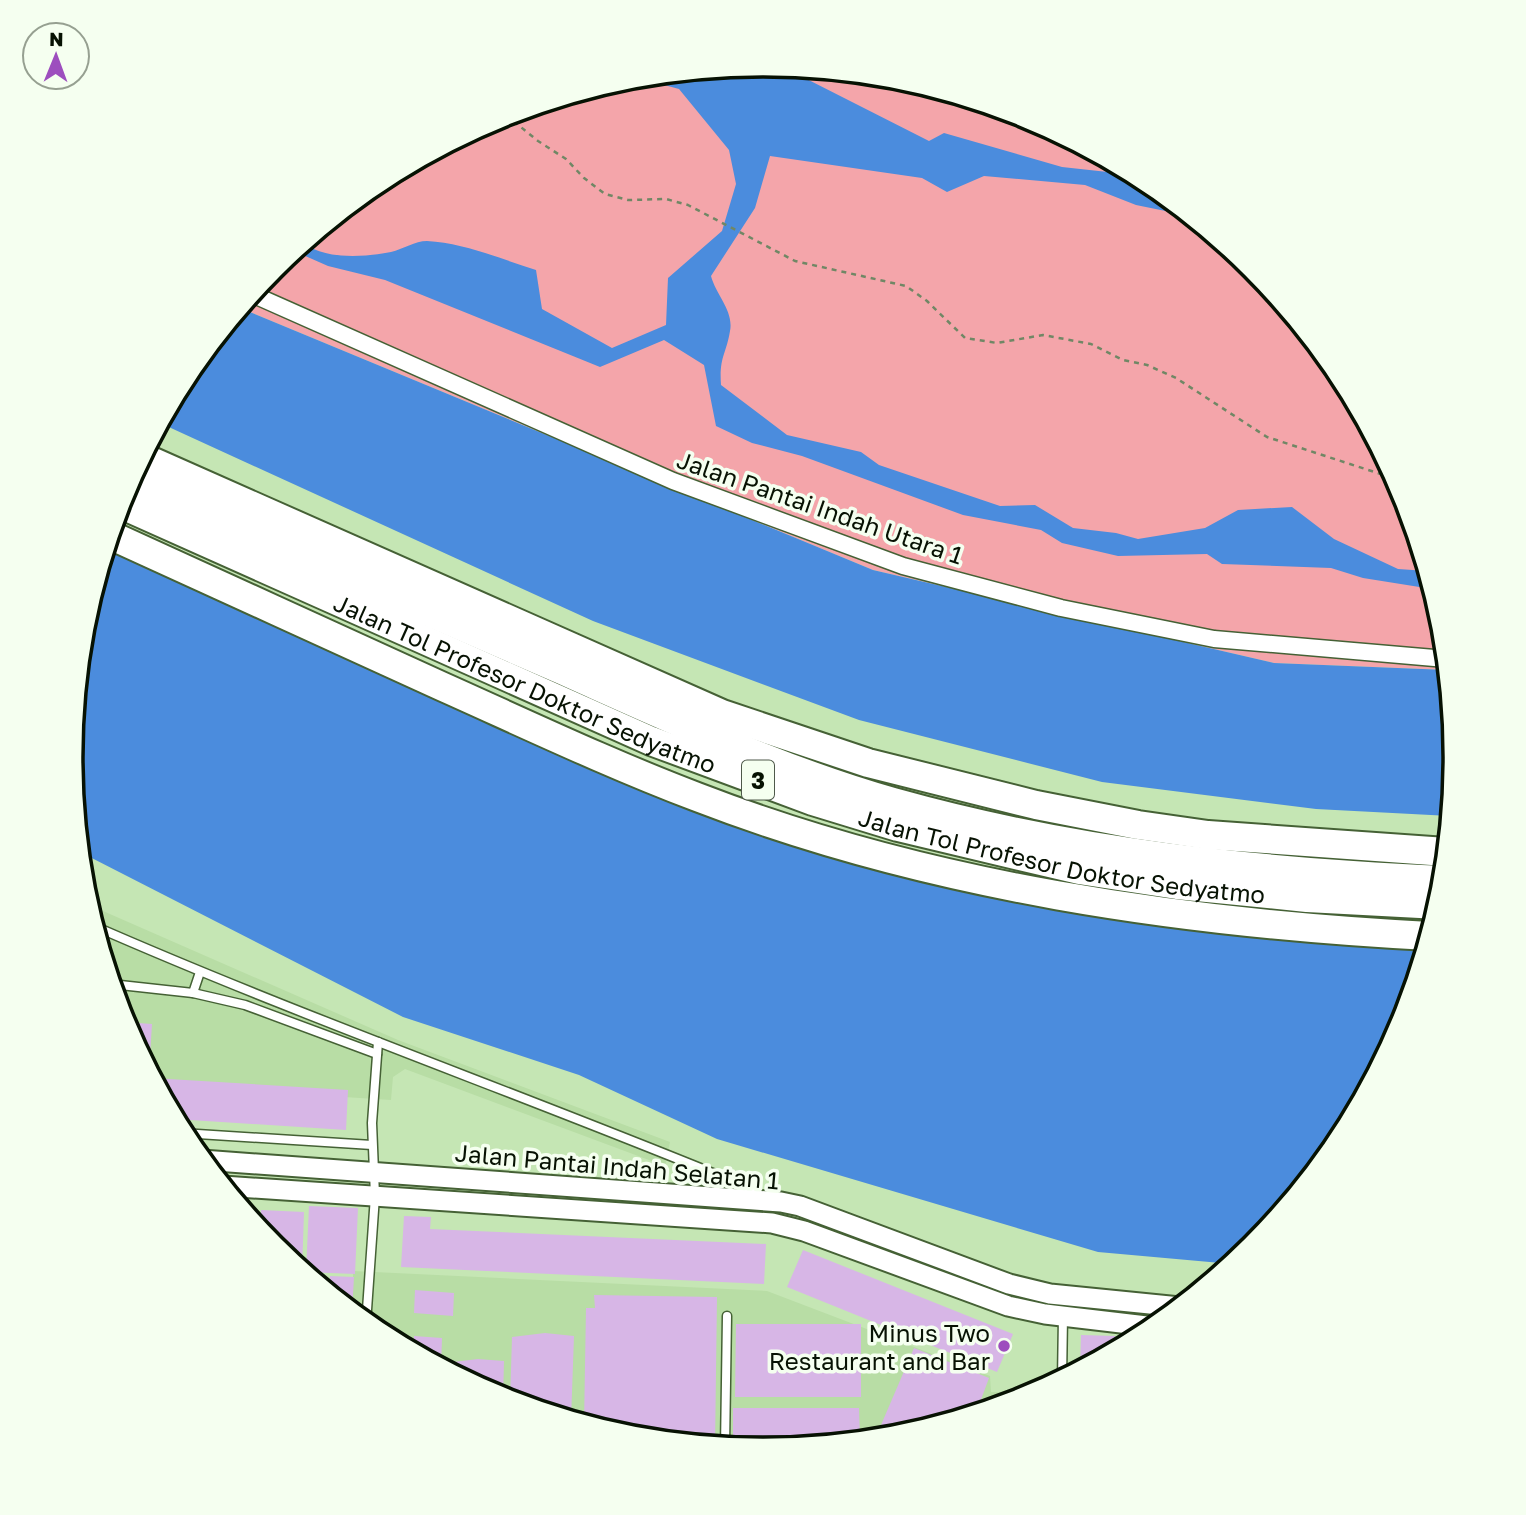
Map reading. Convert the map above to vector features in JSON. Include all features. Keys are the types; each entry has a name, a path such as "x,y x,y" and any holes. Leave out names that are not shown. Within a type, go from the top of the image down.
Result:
{"highway":[{"name":"Jalan Tol Profesor Doktor Sedyatmo","path":"151,461 722,714 868,763 1036,805 1138,825 1208,835 1437,851"},
{"name":"Jalan Tol Profesor Doktor Sedyatmo","path":"140,484 741,750 813,777 890,801 1072,845 1161,859 1323,874 1432,879"},
{"name":"Jalan Tol Profesor Doktor Sedyatmo","path":"130,508 651,741 813,801 898,827 1079,870 1177,885 1307,898 1427,904"},
{"name":"Jalan Tol Profesor Doktor Sedyatmo","path":"119,539 576,747 699,798 799,830 1027,890 1133,910 1336,931 1420,935"}],"street":[{"name":"Jalan Pantai Indah Utara 1","path":"261,298 673,481 903,566 1060,608 1214,639 1436,658"},
{"name":"Jalan Pantai Indah Selatan 1","path":"215,1161 762,1200 800,1206 1009,1284 1066,1296 1165,1306"},
{"name":"Jalan Pantai Indah Selatan 1","path":"235,1187 772,1223 804,1231 1008,1306 1138,1325"},
{"path":"1063,1316 1066,1296"}],"lane":[{"path":"105,931 200,972 633,1140 754,1190 762,1200"},
{"path":"193,993 200,972"},
{"path":"122,985 193,993 245,1005 377,1054"},
{"path":"367,1310 375,1196 372,1145 378,1042"},
{"path":"196,1134 372,1145"},
{"path":"725,1437 727,1316"},
{"path":"1062,1369 1063,1316"}],"path":[{"path":"517,123 566,159 584,178 605,194 628,200 666,199 688,205 754,242 795,261 906,286 927,300 965,338 997,343 1043,335 1091,344 1123,360 1147,365 1175,378 1267,437 1381,474"}],"shaded area":[{"path":"718,78 808,78 896,90 939,100 1023,129 1103,168 1141,192 1212,246 1275,309 1329,379 1352,417 1392,497 1420,581 1438,670 1274,663 873,570 249,312 314,246 385,192 462,147 544,113 630,90"},
{"path":"101,910 398,1040 670,1142 665,1166 405,1069 393,1077 391,1100 168,1086 134,1018"},
{"path":"353,1271 767,1291 990,1376 991,1392 1007,1392 939,1415 896,1425 808,1437 718,1437 630,1425 544,1402 462,1368 385,1323 335,1286 353,1287"}],"water":[{"path":"718,78 805,78 929,141 944,133 1062,167 1110,172 1168,212 1136,205 1085,185 984,176 947,192 922,178 770,156 755,208 711,276 731,324 722,362 721,385 787,435 861,452 879,465 1000,506 1035,505 1073,528 1116,533 1138,539 1205,528 1238,510 1292,507 1334,539 1398,569 1417,570 1421,587 1363,578 1331,568 1222,564 1207,554 1118,556 1062,543 1041,530 963,515 802,456 752,443 716,426 704,365 664,340 600,367 385,280 328,266 304,255 312,248 334,255 369,255 391,252 418,242 441,242 536,270 542,309 612,348 666,325 668,278 722,231 736,184 729,150 679,89 663,85"},
{"path":"249,312 873,570 1274,663 1438,670 1444,758 1441,816 1316,809 1102,782 859,720 593,621 169,427 197,379"},
{"path":"117,545 866,855 1419,939 1392,1018 1352,1098 1329,1136 1275,1206 1219,1263 1098,1252 717,1139 579,1075 403,1017 90,857 84,802 84,713 96,625"}],"building":[{"path":"136,1023 152,1024 150,1052"},
{"path":"164,1079 348,1090 346,1130 187,1120"},
{"path":"309,1206 358,1208 355,1274 318,1273 306,1262"},
{"path":"261,1210 304,1212 302,1258 282,1239 261,1216"},
{"path":"404,1216 431,1217 430,1229 766,1244 764,1284 401,1267"},
{"path":"803,1250 1013,1334 997,1372 787,1287"},
{"path":"330,1276 354,1277 353,1300 329,1281"},
{"path":"415,1290 454,1293 453,1316 414,1313"},
{"path":"594,1295 717,1297 715,1437 630,1425 584,1414 586,1308 595,1308"},
{"path":"736,1324 861,1324 861,1397 735,1397"},
{"path":"545,1333 574,1336 571,1410 510,1389 512,1337"},
{"path":"1081,1335 1115,1336 1115,1339 1080,1359"},
{"path":"414,1336 442,1338 441,1357 423,1347 414,1341"},
{"path":"914,1348 989,1378 980,1403 939,1415 880,1428"},
{"path":"478,1359 504,1361 503,1386 462,1368 453,1362"},
{"path":"733,1408 859,1408 860,1431 808,1437 733,1437"}],"place":[{"name":"Minus Two Restaurant and Bar","path":"1004,1346"}]}
